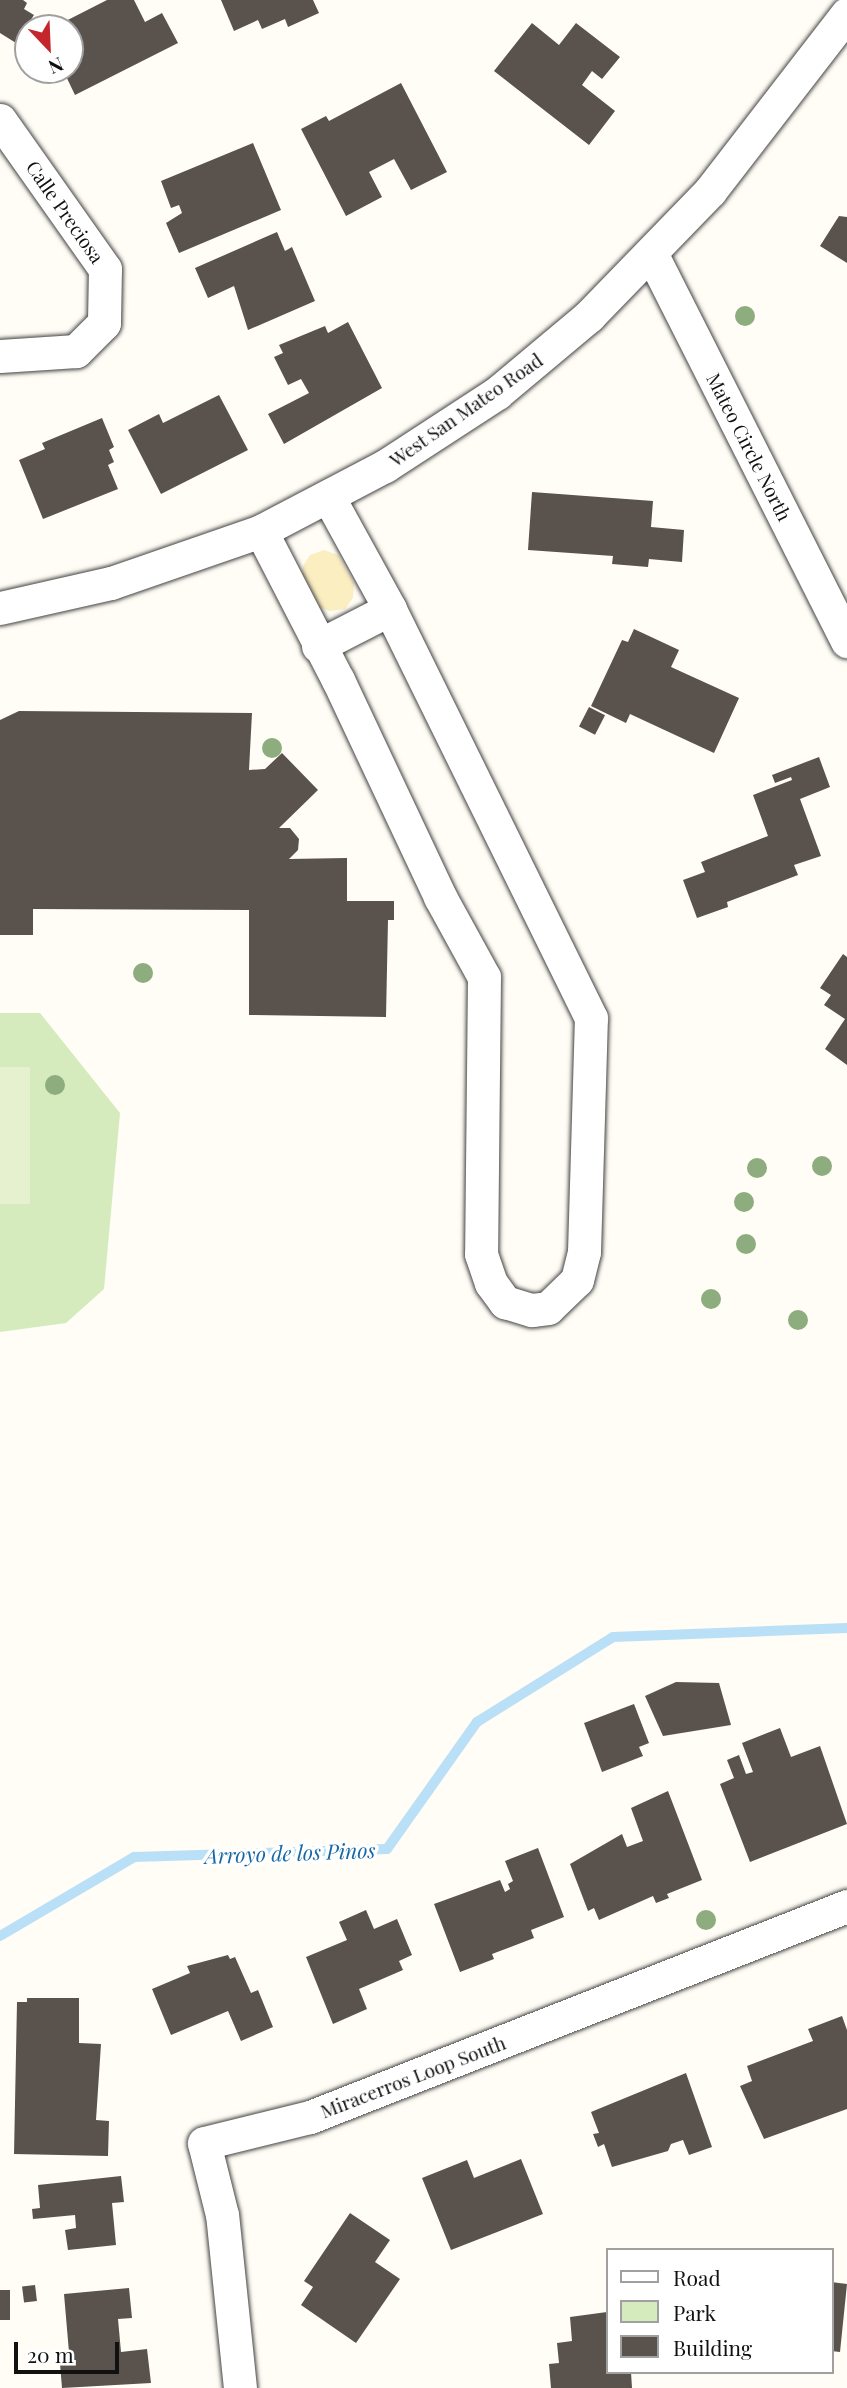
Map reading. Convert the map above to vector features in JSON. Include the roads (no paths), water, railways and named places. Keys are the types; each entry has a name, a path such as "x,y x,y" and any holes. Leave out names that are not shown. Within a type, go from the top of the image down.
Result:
{"street":[{"name":"West San Mateo Road","path":"0,608 111,583 261,531 328,498 497,393 579,325 710,191 847,14"},
{"name":"Calle Preciosa","path":"0,120 105,269 104,323 76,351 0,356"},
{"name":"Mateo Circle North","path":"652,253 847,641"},
{"path":"261,531 440,897 484,977 481,1254 491,1283 505,1302 532,1310 548,1308 577,1280 584,1252 591,1018 390,609 328,498"},
{"path":"318,646 390,609"},
{"name":"Miracerros Loop South","path":"240,2388 222,2215 204,2143 310,2117 847,1906"}],"waterway":[{"name":"Arroyo de los Pinos","path":"0,1936 134,1857 387,1849 477,1722 613,1637 847,1628"}]}
